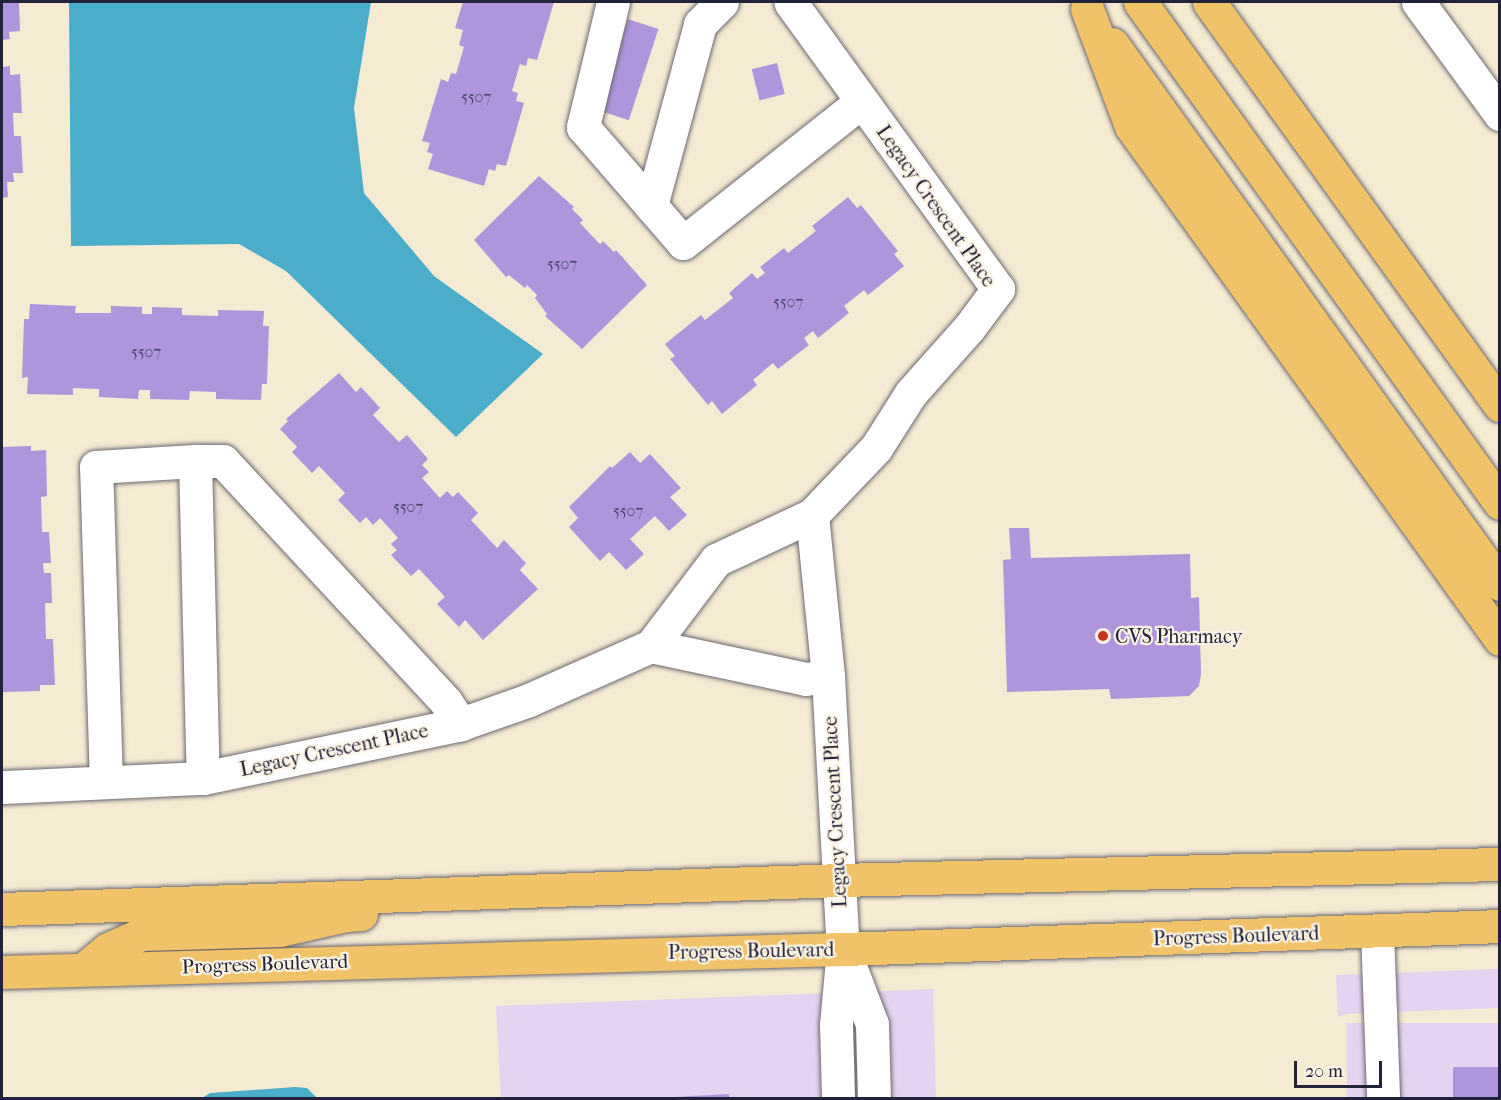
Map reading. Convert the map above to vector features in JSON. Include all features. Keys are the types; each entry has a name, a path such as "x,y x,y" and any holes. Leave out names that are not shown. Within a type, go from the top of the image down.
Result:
{"main road":[{"path":"1140,2 1500,503"},
{"path":"1209,2 1500,405"},
{"path":"1084,5 1500,584"},
{"path":"1084,5 1131,126 1500,639"},
{"path":"2,909 1491,860"},
{"path":"84,969 108,949 142,934 280,930 346,915 682,902 720,884"},
{"name":"Progress Boulevard","path":"2,972 843,949 1500,926"}],"street":[{"path":"613,2 583,127 683,243 862,101"},
{"path":"651,206 700,24 722,2"},
{"name":"Legacy Crescent Place","path":"2,787 203,778 461,724 529,700 651,646 716,560 812,515 876,448 911,393 969,328 998,289 790,2"},
{"path":"1418,2 1500,114"},
{"path":"195,461 203,778"},
{"path":"106,782 96,467 223,461 446,702 461,724"},
{"name":"Legacy Crescent Place","path":"812,515 828,676 843,949"},
{"path":"651,646 806,679 828,676"},
{"path":"1377,931 1383,1098"},
{"path":"838,1098 836,1025 843,949"},
{"path":"843,949 872,1024 874,1098"}],"shaded area":[{"path":"1499,969 1499,1008 1346,1014 1338,1017 1336,975"},
{"path":"933,989 936,1098 501,1098 496,1006"},
{"path":"1347,1023 1499,1023 1499,1098 1347,1098"}],"water":[{"path":"69,2 371,2 354,108 364,193 434,276 543,354 456,437 286,271 239,244 71,246"},
{"path":"307,1088 317,1098 202,1098 210,1093"}],"building":[{"path":"2,2 19,2 20,31 9,32 10,39 2,40"},
{"path":"463,2 554,2 537,60 528,58 526,66 520,64 512,91 518,93 516,101 524,103 506,166 497,164 495,171 489,169 484,186 428,169 433,154 427,152 430,143 422,141 441,79 448,82 451,73 456,74 464,47 459,45 463,30 455,28"},
{"path":"628,19 658,29 629,120 598,110"},
{"path":"777,63 785,94 760,100 752,69"},
{"path":"10,66 10,75 20,74 22,113 13,113 14,136 21,136 23,173 13,173 14,182 7,182 8,197 2,198 2,67"},
{"path":"539,176 574,207 572,209 583,220 580,223 593,237 600,244 603,241 614,252 616,250 647,285 582,349 545,316 547,314 535,298 537,295 527,285 525,288 509,275 506,277 474,240"},
{"path":"848,197 857,208 861,205 898,251 894,254 904,266 868,295 864,290 844,306 849,313 818,338 813,331 804,338 809,345 778,369 773,363 753,380 757,385 722,414 712,401 708,405 670,359 675,356 665,344 701,315 705,320 733,298 729,293 752,273 757,279 765,273 760,267 784,248 788,253 816,231 812,226"},
{"path":"30,304 76,306 75,313 111,313 111,306 142,307 142,314 152,314 152,307 182,308 182,315 218,316 218,310 264,311 263,326 269,326 267,384 262,384 261,400 216,399 216,392 190,391 189,400 150,399 150,390 139,390 138,399 99,397 99,389 73,388 73,395 27,394 28,377 22,378 24,319 29,319"},
{"path":"339,373 356,392 361,387 380,408 373,415 399,442 407,435 428,459 422,465 429,472 422,478 440,498 447,491 453,497 458,492 478,513 471,520 497,548 504,540 526,563 520,570 538,589 483,640 465,620 459,627 437,604 445,597 419,569 411,576 391,555 397,550 391,544 398,538 380,518 373,525 366,517 360,523 338,500 345,493 319,466 312,473 292,452 297,447 280,429 288,421 286,419"},
{"path":"31,446 31,451 46,450 47,496 41,497 42,532 49,532 51,563 43,563 44,573 51,573 52,603 45,603 46,639 53,639 55,685 40,685 40,691 2,692 2,447"},
{"path":"630,452 640,463 650,454 681,488 670,497 687,515 669,531 655,516 630,539 644,554 626,570 609,552 600,561 569,527 578,518 569,507 610,466 612,468"},
{"name":"CVS Pharmacy","path":"1009,528 1029,528 1031,558 1190,554 1191,598 1199,597 1201,674 1199,686 1189,696 1111,699 1109,689 1007,692 1003,560 1011,559"},
{"path":"1453,1067 1500,1067 1500,1098 1453,1098"},
{"path":"729,1094 729,1098 673,1098 673,1097"}],"place":[{"name":"CVS Pharmacy","path":"1103,636"}]}
